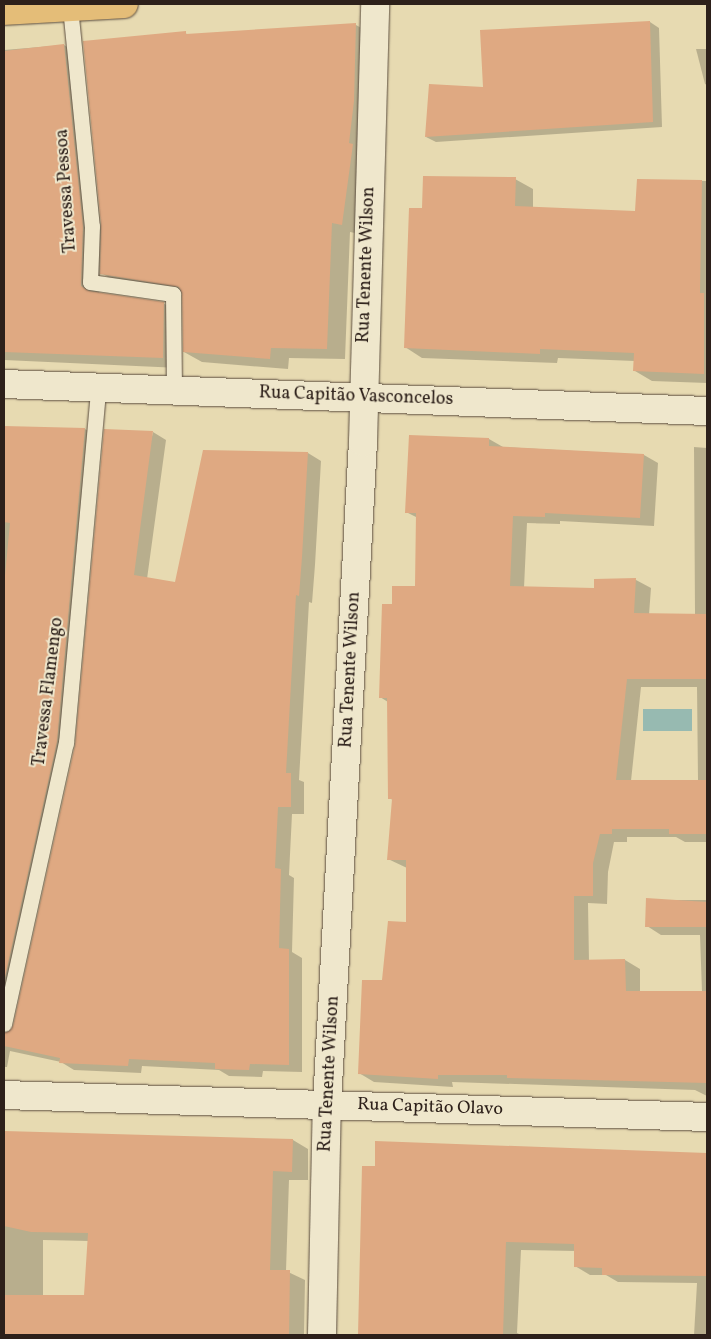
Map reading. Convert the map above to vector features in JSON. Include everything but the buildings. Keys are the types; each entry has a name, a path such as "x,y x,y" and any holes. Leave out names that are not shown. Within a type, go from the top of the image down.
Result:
{"main road":[{"path":"4,11 124,4"}],"street":[{"name":"Rua Tenente Wilson","path":"322,1335 327,1104 363,442 375,4"},
{"name":"Rua Capitão Vasconcelos","path":"4,384 707,411"},
{"name":"Rua Capitão Olavo","path":"4,1095 707,1117"}],"lane":[{"name":"Travessa Pessoa","path":"70,7 92,226 90,282 173,294 174,392"},
{"name":"Travessa Flamengo","path":"4,1024 66,743 98,389"}],"water":[{"path":"643,709 692,709 692,731 643,731"}]}
